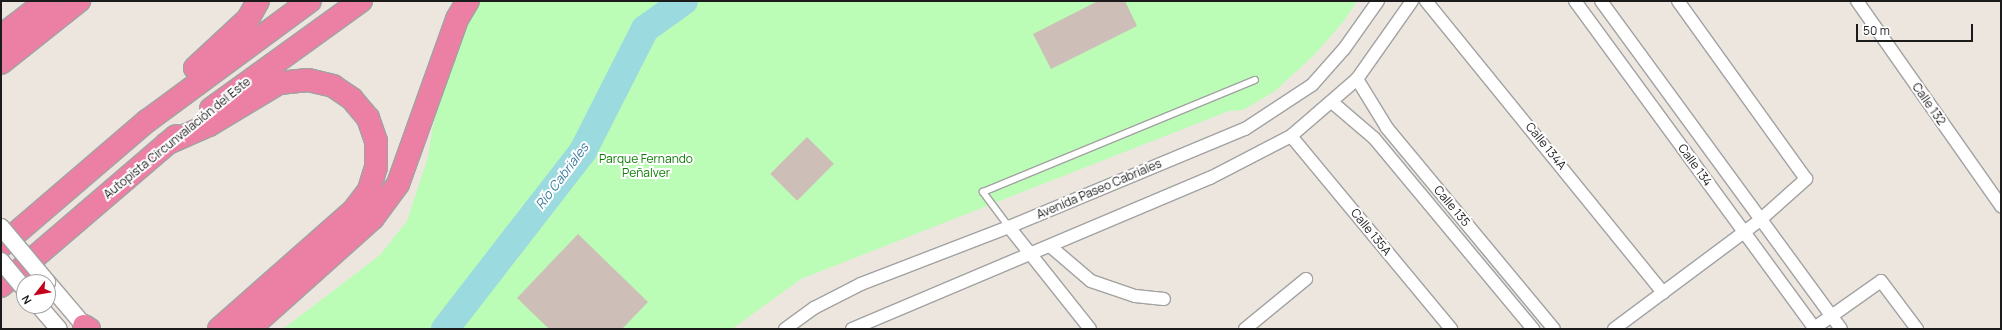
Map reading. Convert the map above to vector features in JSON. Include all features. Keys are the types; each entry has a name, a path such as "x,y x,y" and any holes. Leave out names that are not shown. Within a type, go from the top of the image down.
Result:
{"highway":[{"path":"1,36 47,1"},
{"path":"1,63 79,1"},
{"path":"147,121 191,72 248,19 258,1"},
{"path":"1,246 147,121 310,1"},
{"name":"Autopista Circunvalación del Este","path":"1,286 166,144 246,82 361,1"},
{"path":"249,329 373,218 398,184 457,19 468,1"},
{"path":"166,144 209,125 279,83 308,80 333,86 352,99 368,118 376,141 376,167 369,190 354,210 219,329"}],"street":[{"name":"Avenida Paseo Cabriales","path":"785,329 814,308 861,284 1009,227 1245,129 1286,105 1312,85 1344,49 1378,1"},
{"path":"852,329 1210,178 1291,136 1333,103 1357,78 1412,1"},
{"name":"Calle 134A","path":"1426,1 1663,293"},
{"name":"Calle 134","path":"1575,1 1814,329"},
{"name":"Calle 134","path":"1601,1 1841,329"},
{"path":"1614,329 1744,233 1805,183 1805,175 1678,1"},
{"name":"Calle 132","path":"1857,1 2001,206"},
{"name":"Calle 135","path":"1357,78 1387,128 1554,329"},
{"name":"Calle 135","path":"1333,103 1374,138 1533,329"},
{"name":"Calle 135A","path":"1291,136 1451,329"},
{"path":"1,227 41,274"},
{"path":"1009,227 1090,329"},
{"path":"1050,246 1091,281 1135,296 1164,299"},
{"path":"1,261 16,279"},
{"path":"1245,329 1306,279"},
{"path":"1814,329 1881,281 1917,329"},
{"path":"56,292 87,328"},
{"path":"46,314 54,324"}],"lane":[{"path":"1009,227 983,192 1255,80"}],"green space":[{"name":"Parque Fernando Peñalver","path":"478,1 1357,1 1344,21 1314,55 1275,91 1243,110 1229,111 801,279 732,329 283,329 380,255 407,221 427,160 440,89"}],"building":[{"path":"1098,1 1125,1 1137,26 1051,69 1033,34"},
{"path":"807,137 834,164 797,201 770,174"},
{"path":"578,234 648,302 622,329 549,329 517,298"}],"waterway":[{"name":"Río Cabriales","path":"445,329 583,151 645,29 684,1"}]}
